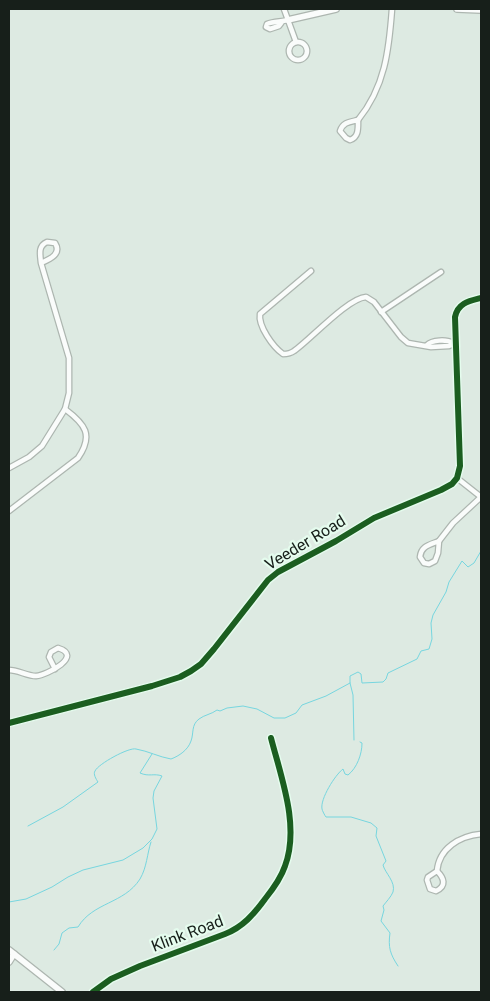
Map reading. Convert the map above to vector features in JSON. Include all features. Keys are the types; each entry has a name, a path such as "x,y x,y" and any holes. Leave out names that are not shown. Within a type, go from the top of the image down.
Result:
{"street":[{"path":"284,9 285,21 296,42"},
{"path":"285,21 336,9"},
{"path":"358,120 344,124 342,127 340,131 346,138 350,140 357,134 358,120 373,99 382,77 390,43 392,9"},
{"path":"458,9 481,10"},
{"path":"296,42 302,43 308,49 305,57 299,60 292,57 289,53 292,45 296,42"},
{"path":"9,468 29,457 42,446 65,410 69,393 69,358 41,263 40,249 43,244 47,242 54,243 57,247 57,252 54,256 41,263"},
{"path":"311,271 260,314 259,321 262,328 282,354 293,352 316,331 362,297 370,299 408,343 415,346 427,345 431,347 449,346 454,343"},
{"path":"382,312 441,272"},
{"path":"439,542 425,547 421,551 420,557 424,563 430,564 435,561 439,542 453,523 481,497 457,478 460,466 454,343 457,311 469,300 481,298"},
{"path":"9,511 78,458 86,446 86,431 79,420 65,410"},
{"name":"Veeder Road","path":"9,723 180,677 201,664 262,586 278,572 336,541 361,524 441,490 452,484 457,478"},
{"path":"9,670 18,670 34,676 46,674 55,669 64,664 67,654 63,649 58,648 51,652 49,657 55,669"},
{"name":"Klink Road","path":"93,992 123,973 240,927 255,912 278,882 288,859 290,832 284,790 271,738"},
{"path":"437,871 442,876 444,882 442,888 436,891 430,888 427,880 428,877 437,871 440,858 453,843 467,836 481,834"},
{"path":"9,950 62,992"},
{"path":"9,962 14,954"}],"waterway":[{"path":"354,740 353,695 350,676 358,672 361,674 362,683 383,682 388,673 417,659 421,651 429,649 432,639 431,623 433,615 446,592 449,582 462,561 468,567 474,563 481,551"},
{"path":"28,826 63,807 98,782 94,774 97,768 121,753 136,749 171,759 177,756 190,744 196,721 217,710 243,706 257,709 274,718 285,718 296,713 302,705 326,696 350,683"},
{"path":"360,742 362,743 361,752 356,765 348,775 345,774 343,769 336,776 323,799 322,809 326,817 351,817 371,823 377,828 376,836 386,861 383,865 394,888 391,896 383,906 384,910 381,921 390,933 390,950 398,966"},
{"path":"9,902 26,899 83,870 123,860 143,848 152,839 157,829 153,798 154,791 162,776 140,773 152,754"},
{"path":"54,950 59,944 62,933 69,928 78,927 92,912 126,894 133,887 140,879 146,865 151,842"}],"cycle path":[{"path":"9,723 180,677 201,664 268,580 278,572 374,518 452,484 457,478 460,466 455,317 456,312 461,306 481,298"},
{"path":"93,992 111,979 140,966 231,931 243,924 252,915 274,887 285,866 291,835 284,785 271,738"}]}
